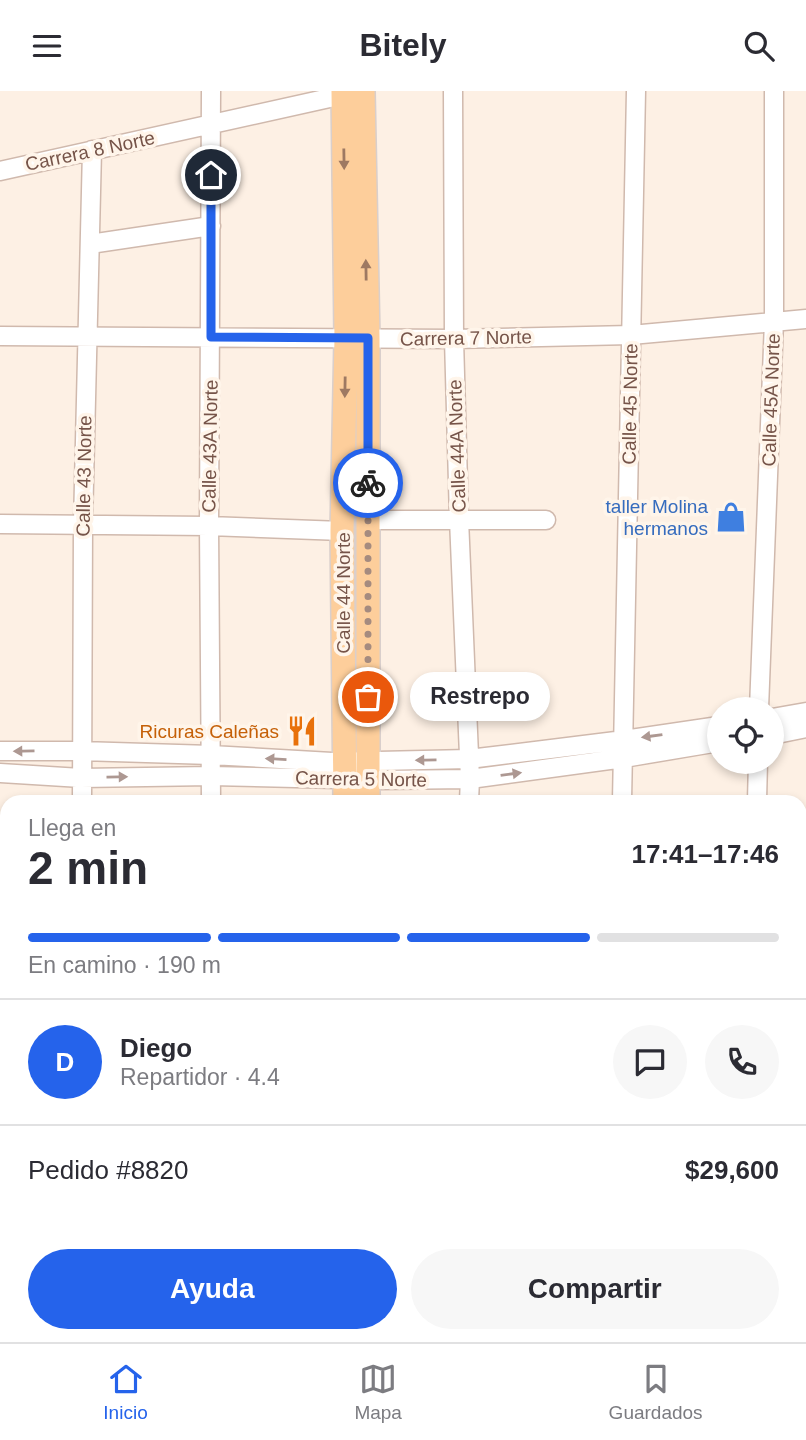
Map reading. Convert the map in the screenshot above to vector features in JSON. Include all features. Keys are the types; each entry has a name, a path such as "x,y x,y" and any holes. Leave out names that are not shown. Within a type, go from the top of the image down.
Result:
{"main road":[{"name":"Calle 44 Norte","path":"350,92 357,338 368,520 356,781"},
{"name":"Calle 44 Norte","path":"356,781 342,531 357,338"}],"street":[{"name":"Calle 43A Norte","path":"211,91 211,795"},
{"name":"Calle 44A Norte","path":"453,91 454,339 469,795"},
{"name":"Calle 45 Norte","path":"622,795 636,91"},
{"name":"Calle 45A Norte","path":"759,697 774,321 774,91"},
{"name":"Carrera 8 Norte","path":"0,171 350,92"},
{"name":"Calle 43 Norte","path":"82,795 83,524 92,151"},
{"path":"90,244 211,226"},
{"name":"Carrera 7 Norte","path":"0,336 454,339 631,335 806,319"},
{"path":"368,520 546,520"},
{"path":"0,524 209,526 342,531"},
{"path":"784,716 806,712"},
{"path":"784,733 806,728"},
{"name":"Carrera 5 Norte","path":"0,773 81,778 211,776 356,781 470,779 624,749 707,729"},
{"name":"Carrera 5 Norte","path":"0,751 211,755 356,781 469,759 707,743"},
{"path":"757,795 758,774"}],"way so far":[{"path":"368,483 368,697"}],"place":[{"name":"taller Molina hermanos","path":"731,517"},
{"name":"Restrepo","path":"368,697"},
{"name":"Ricuras Caleñas","path":"302,731"}],"route":[{"path":"211,175 211,337 368,338 368,483"}]}
